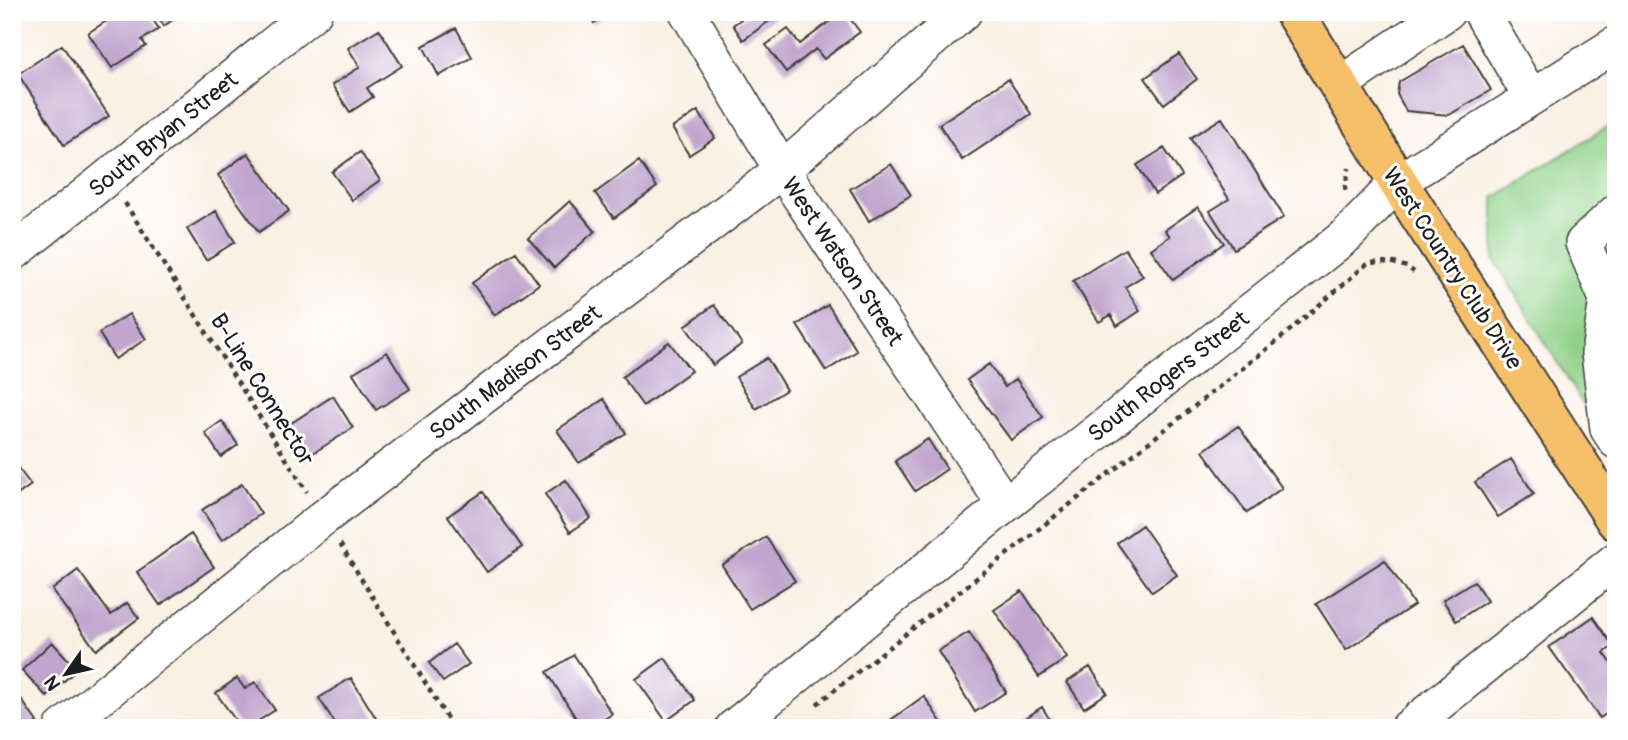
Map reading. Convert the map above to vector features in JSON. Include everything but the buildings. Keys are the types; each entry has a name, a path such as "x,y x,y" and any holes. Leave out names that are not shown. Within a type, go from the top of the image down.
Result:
{"main road":[{"name":"West Country Club Drive","path":"1293,12 1398,182 1616,521"}],"street":[{"name":"South Bryan Street","path":"12,254 314,12"},
{"name":"West Watson Street","path":"687,12 782,170 1006,505"},
{"name":"South Madison Street","path":"62,728 323,518 782,170 964,12"},
{"path":"1339,85 1447,12"},
{"path":"1481,12 1531,97"},
{"name":"South Rogers Street","path":"733,728 1006,505 1347,235 1398,182 1616,44"},
{"path":"1616,212 1583,243 1607,299 1599,353 1608,429 1616,441"},
{"path":"1408,728 1616,560"}],"path":[{"path":"1348,159 1349,173 1344,195 1336,208 1347,235 1368,263"},
{"name":"B-Line Connector","path":"109,178 453,728"},
{"path":"808,711 1281,338 1368,263 1390,262 1421,276"}],"green space":[{"path":"1616,121 1616,458 1494,259 1494,198"}]}
